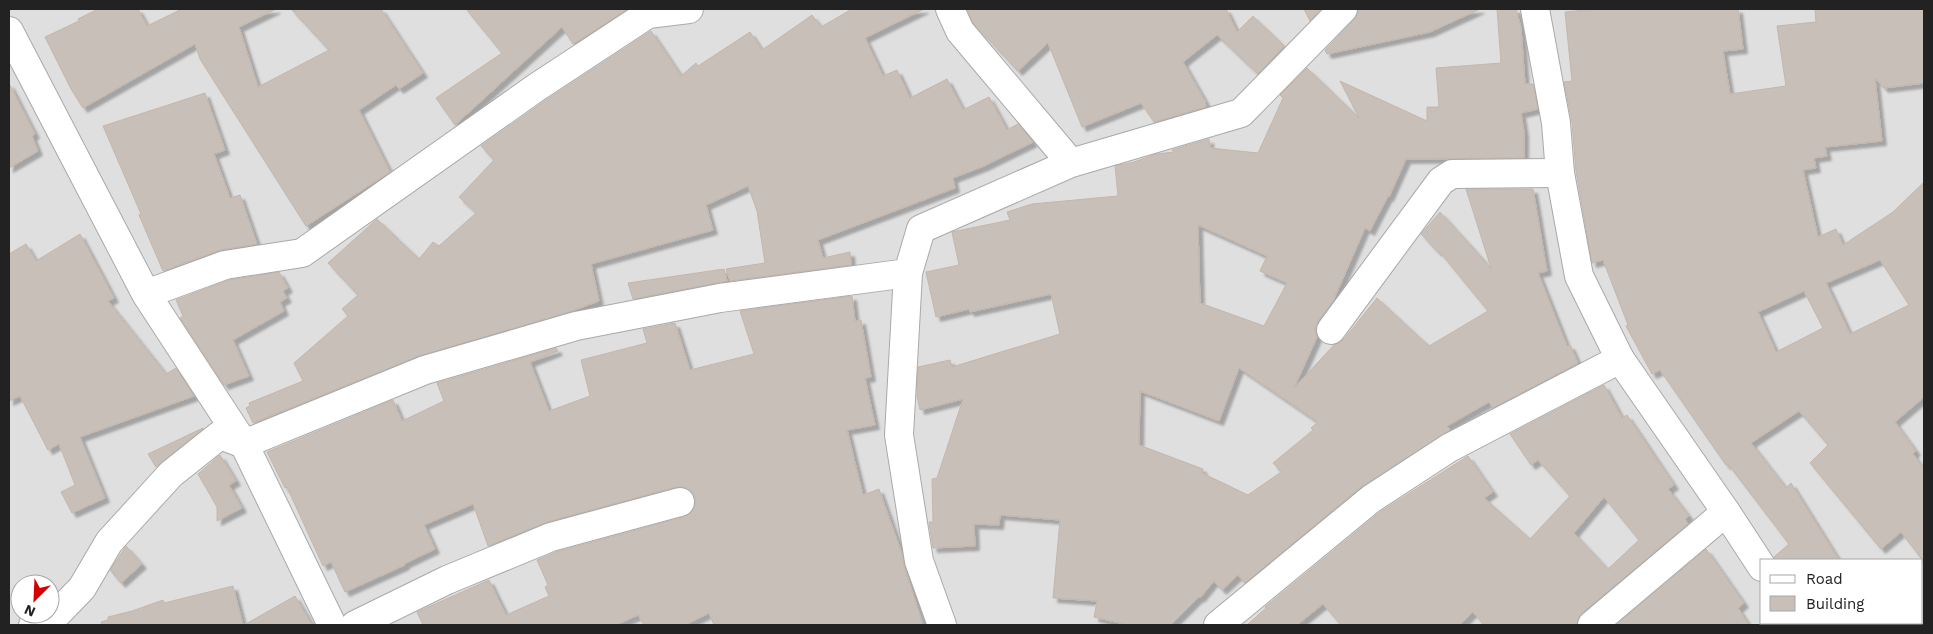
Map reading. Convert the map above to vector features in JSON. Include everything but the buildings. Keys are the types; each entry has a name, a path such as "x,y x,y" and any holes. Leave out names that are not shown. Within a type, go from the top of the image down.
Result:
{"street":[{"path":"146,294 225,265 302,253 537,87 648,14 689,9"},
{"path":"950,9 960,31 1070,163"},
{"path":"942,625 919,561 899,436 908,273 921,229 1070,163 1241,113 1343,9"},
{"path":"1536,9 1556,123 1560,173 1579,276 1620,359 1760,564"},
{"path":"9,31 146,294 244,444 332,625"},
{"path":"1331,330 1440,181 1452,174 1560,173"},
{"path":"33,625 48,623 82,588 109,542 170,474 220,435 244,444 425,370 576,326 720,298 908,273"},
{"path":"1218,625 1371,500 1449,448 1620,359"},
{"path":"355,625 447,580 551,537 680,502"},
{"path":"1592,625 1726,512"}],"shaded area":[{"path":"9,9 1924,9 1924,625 9,625"}]}
